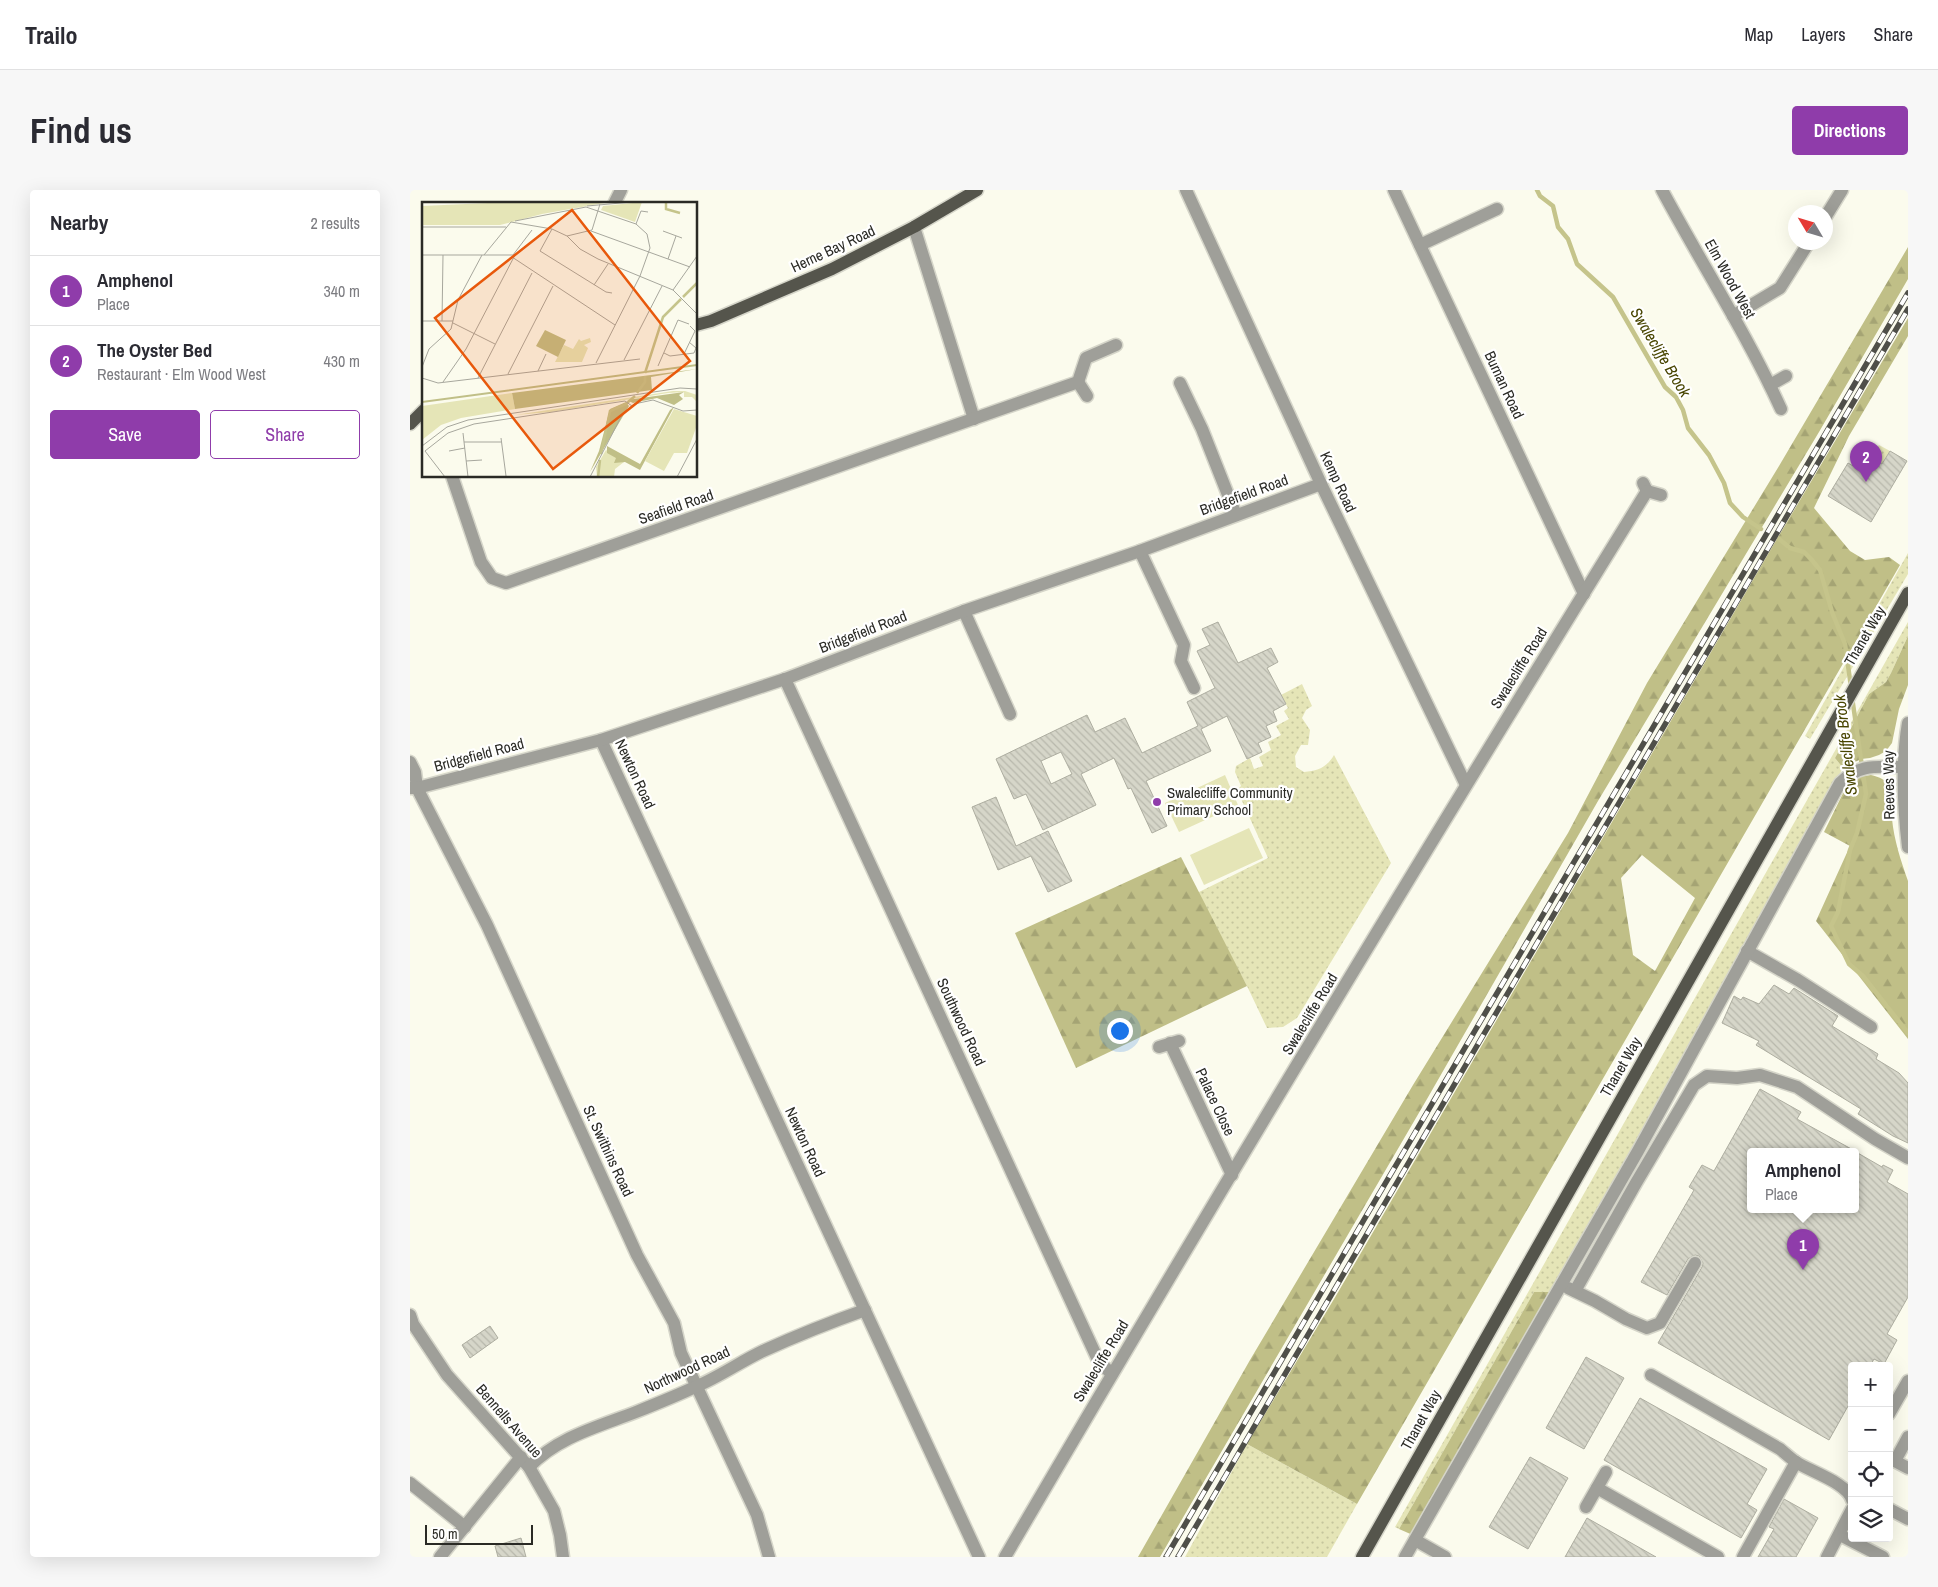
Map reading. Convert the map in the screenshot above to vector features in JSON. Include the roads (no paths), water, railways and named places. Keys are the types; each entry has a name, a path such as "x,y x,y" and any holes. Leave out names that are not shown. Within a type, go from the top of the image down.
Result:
{"main road":[{"name":"Herne Bay Road","path":"698,324 832,270 914,227 977,190"},
{"path":"410,424 422,412"},
{"name":"Thanet Way","path":"1362,1557 1908,593"}],"street":[{"path":"615,202 621,190"},
{"name":"Kemp Road","path":"1186,190 1321,484 1466,785"},
{"name":"Burnan Road","path":"1394,190 1584,594"},
{"name":"Elm Wood West","path":"1662,190 1733,316 1781,409"},
{"path":"1832,205 1838,192"},
{"path":"1420,245 1497,209"},
{"path":"914,227 974,419"},
{"path":"1733,316 1780,288 1804,250"},
{"path":"1087,396 1078,382 1086,358 1116,345"},
{"path":"1770,385 1786,376"},
{"name":"Seafield Road","path":"453,478 481,562 492,578 506,583 1078,382"},
{"path":"1180,383 1202,429 1236,515"},
{"name":"Bridgefield Road","path":"414,788 601,740 785,679 964,611 1140,551 1321,484"},
{"name":"Swalecliffe Road","path":"1005,1557 1112,1374 1466,785 1584,594 1645,487 1661,495"},
{"path":"1140,551 1184,645 1181,660 1194,688"},
{"path":"964,611 1010,714"},
{"name":"Southwood Road","path":"785,679 1099,1362 1112,1374"},
{"name":"Reeves Way","path":"1908,723 1903,767 1903,799 1908,846"},
{"name":"Newton Road","path":"601,740 979,1557"},
{"name":"St. Swithins Road","path":"410,762 415,772 414,788 487,925 637,1255 674,1323 681,1353 757,1515 769,1557"},
{"path":"1405,1557 1638,1151 1840,783 1849,774 1859,769 1868,767 1903,767"},
{"path":"1747,951 1798,980 1871,1027"},
{"name":"Palace Close","path":"1169,1044 1232,1175"},
{"path":"1575,1291 1694,1085 1707,1076 1737,1078 1760,1075 1798,1087 1875,1139 1908,1158"},
{"path":"1561,1285 1647,1328 1660,1323 1695,1263"},
{"name":"Northwood Road","path":"529,1467 546,1452 578,1433 636,1412 697,1386 762,1352 865,1310"},
{"name":"Bennells Avenue","path":"410,1316 413,1324 447,1376 529,1467 554,1511 563,1557"},
{"path":"1651,1375 1780,1449 1796,1462 1842,1487 1848,1493"},
{"path":"1893,1407 1908,1381"},
{"path":"1893,1458 1908,1437"},
{"path":"440,1557 521,1457"},
{"path":"1893,1460 1908,1468"},
{"path":"1743,1557 1796,1462"},
{"path":"1586,1507 1606,1472"},
{"path":"410,1483 465,1527"},
{"path":"1597,1488 1718,1557"},
{"path":"1893,1511 1908,1519"},
{"path":"1827,1557 1848,1518"},
{"path":"1840,1535 1883,1557"},
{"path":"1415,1540 1445,1557"}],"waterway":[{"name":"Swalecliffe Brook","path":"1537,190 1540,196 1553,206 1558,227 1568,239 1577,264 1613,297 1665,387 1676,397 1683,410 1688,428 1709,455 1724,483 1730,503 1743,517 1761,529"},
{"name":"Swalecliffe Brook","path":"1779,539 1790,548 1804,552 1820,570 1832,612 1845,644 1851,687"},
{"name":"Swalecliffe Brook","path":"1852,697 1866,794 1857,833 1850,850 1838,912 1831,926 1849,964 1863,976 1908,1033"}],"railway":[{"path":"1166,1557 1908,293"},
{"path":"1178,1557 1908,309"}],"place":[{"name":"The Oyster Bed","path":"1866,482"},
{"name":"Swalecliffe Community Primary School","path":"1157,802"},
{"name":"Amphenol","path":"1803,1270"}]}
